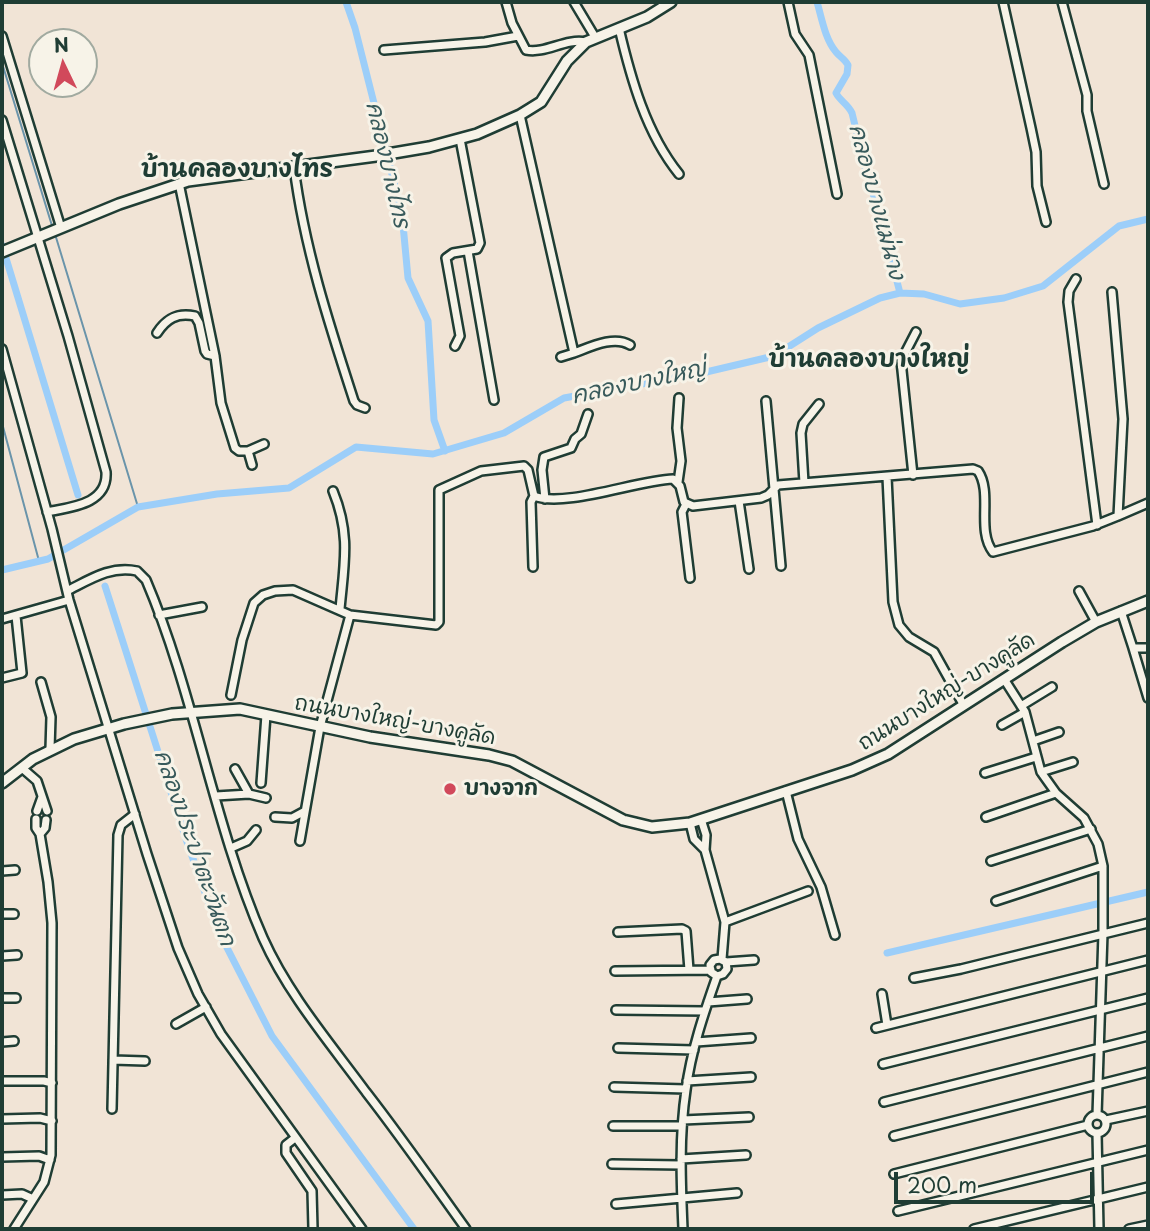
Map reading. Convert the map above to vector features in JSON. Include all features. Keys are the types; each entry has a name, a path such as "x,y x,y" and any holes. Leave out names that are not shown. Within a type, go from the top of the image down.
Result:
{"street":[{"path":"506,2 523,47 530,51 590,40 647,17 671,2"},
{"path":"574,2 590,40"},
{"path":"788,2 796,34 809,55 837,194"},
{"path":"1003,2 1036,152 1037,186 1046,222"},
{"path":"1062,2 1087,94 1087,111 1104,184"},
{"path":"619,28 655,139 679,174"},
{"path":"384,50 518,36"},
{"path":"2,37 56,230"},
{"path":"2,253 147,193 179,183 376,156 460,139 520,115 541,102 567,61 590,40"},
{"path":"520,115 573,353"},
{"path":"2,120 68,336 106,480 101,493 90,501 47,512"},
{"path":"455,346 460,336 445,262 448,255 479,247 480,236 460,139"},
{"path":"294,167 300,214 321,295 355,401 357,405 365,408"},
{"path":"179,183 215,356 221,404 232,440 239,451 248,451 264,444"},
{"path":"468,251 494,400"},
{"path":"1076,279 1069,291 1068,302 1097,525"},
{"path":"1112,292 1123,419 1118,516"},
{"path":"157,333 164,322 172,317 189,314 195,316 205,351 215,356"},
{"path":"913,475 901,361 916,332"},
{"path":"561,357 622,340 629,345"},
{"path":"2,349 69,600 178,948 206,1007 236,1056 362,1229"},
{"path":"679,398 677,428 681,461 678,482 686,504 682,512 690,579"},
{"path":"766,401 782,566"},
{"path":"804,483 801,433 803,424 818,404"},
{"path":"545,499 542,470 544,457 570,448 582,434 588,414"},
{"path":"248,451 252,465"},
{"path":"229,702 248,617 256,599 275,591 293,590 350,615 432,626 439,622 439,490 481,471 524,466 528,470 534,496 531,502 533,566"},
{"path":"686,504 693,506 761,498 778,485 973,470 978,471 982,478 989,546 993,552 1097,525 1148,503"},
{"path":"887,477 893,602 899,625 909,637 934,652 963,704"},
{"path":"534,496 545,499 586,495 669,479 678,482"},
{"path":"333,491 340,508 346,537 340,609"},
{"path":"739,501 749,569"},
{"path":"67,591 116,569 137,571 146,580 192,712 231,848 264,939 313,1022 466,1229"},
{"path":"1080,591 1096,622"},
{"path":"2,619 69,600"},
{"name":"ถนนบางใหญ่-บางคูลัด","path":"2,783 50,749 108,728 229,702 240,709 320,727 489,755 520,765 603,812 623,820 652,827 690,823 852,770 888,754 1096,622 1148,601"},
{"path":"159,615 202,607"},
{"path":"1121,611 1148,698"},
{"path":"2,678 22,673 16,615"},
{"path":"300,841 320,727 350,615"},
{"path":"1133,648 1148,648"},
{"path":"1004,679 1023,709 1041,772 1056,793 1073,807 1091,829 1103,866 1097,1115"},
{"path":"41,682 51,717 50,749"},
{"path":"1002,725 1052,687"},
{"path":"261,783 266,715"},
{"path":"1032,741 1059,732"},
{"path":"985,773 1037,757"},
{"path":"1041,772 1073,762"},
{"path":"22,768 37,780 47,811"},
{"path":"235,769 249,794"},
{"path":"786,791 798,839 817,878 835,935"},
{"path":"986,817 1056,793"},
{"path":"216,796 249,794 265,798"},
{"path":"14,1229 44,1182 50,1160 52,923 40,834 36,828 36,815 42,797"},
{"path":"275,817 292,818 305,811"},
{"path":"112,1109 118,835 121,825 135,814"},
{"path":"615,971 726,972 725,922 705,850 706,835 701,819"},
{"path":"40,834 47,820"},
{"path":"690,823 694,839 705,850"},
{"path":"991,861 1091,829"},
{"path":"231,848 247,841 256,830"},
{"path":"996,901 1103,866"},
{"path":"2,871 15,870"},
{"path":"725,922 808,891"},
{"path":"2,914 14,914"},
{"path":"914,978 1148,923"},
{"path":"618,932 682,929 685,931 689,970"},
{"path":"2,956 17,956"},
{"path":"683,1229 683,1123 695,1046 714,973 710,965 714,960 754,960"},
{"path":"876,1028 1148,960"},
{"path":"883,994 887,1025"},
{"path":"2,998 16,998"},
{"path":"883,1063 1148,998"},
{"path":"708,1002 747,999"},
{"path":"176,1024 206,1007"},
{"path":"616,1010 705,1011"},
{"path":"884,1102 1148,1036"},
{"path":"618,1048 695,1046 751,1038"},
{"path":"2,1042 14,1041"},
{"path":"113,1060 145,1061"},
{"path":"894,1136 1148,1072"},
{"path":"614,1087 687,1085 751,1077"},
{"path":"2,1081 52,1083"},
{"path":"1097,1115 1106,1121 1148,1111"},
{"path":"1097,1115 1090,1118 1088,1125 1091,1131 1104,1131 1106,1121"},
{"path":"613,1126 749,1117"},
{"path":"2,1119 52,1121"},
{"path":"894,1174 1088,1125"},
{"path":"1097,1133 1099,1229"},
{"path":"295,1138 286,1145 286,1153 312,1191 313,1229"},
{"path":"898,1211 1148,1150"},
{"path":"612,1164 681,1162 746,1155"},
{"path":"2,1157 38,1156 50,1160"},
{"path":"974,1229 1148,1187"},
{"path":"616,1204 737,1193"},
{"path":"2,1195 25,1195 33,1199"},
{"path":"1129,1229 1148,1225"}],"waterway":[{"name":"คลองบางไทร","path":"346,2 402,214 408,278 428,321 434,420 445,451"},
{"name":"คลองบางแม่นาง","path":"817,2 829,41 848,65 847,74 836,93 852,113 867,175 885,231 886,251 892,262 900,293"},
{"path":"2,63 53,229"},
{"name":"คลองบางใหญ่","path":"2,570 48,559 138,507 217,494 289,488 356,447 433,454 504,433 564,398 702,373 774,356 818,328 880,298 900,293 924,294 960,304 1004,298 1043,286 1119,226 1148,219"},
{"path":"55,234 138,507"},
{"name":"คลองประปาตะวันตก","path":"2,245 78,495"},
{"path":"2,423 39,561"},
{"name":"คลองประปาตะวันตก","path":"105,586 186,839 219,932 272,1036 414,1229"},
{"path":"887,953 1148,892"}],"place":[{"name":"บางจาก","path":"450,789"}],"district":[{"name":"บ้านคลองบางไทร","path":"237,170"},
{"name":"บ้านคลองบางใหญ่","path":"869,360"}]}
